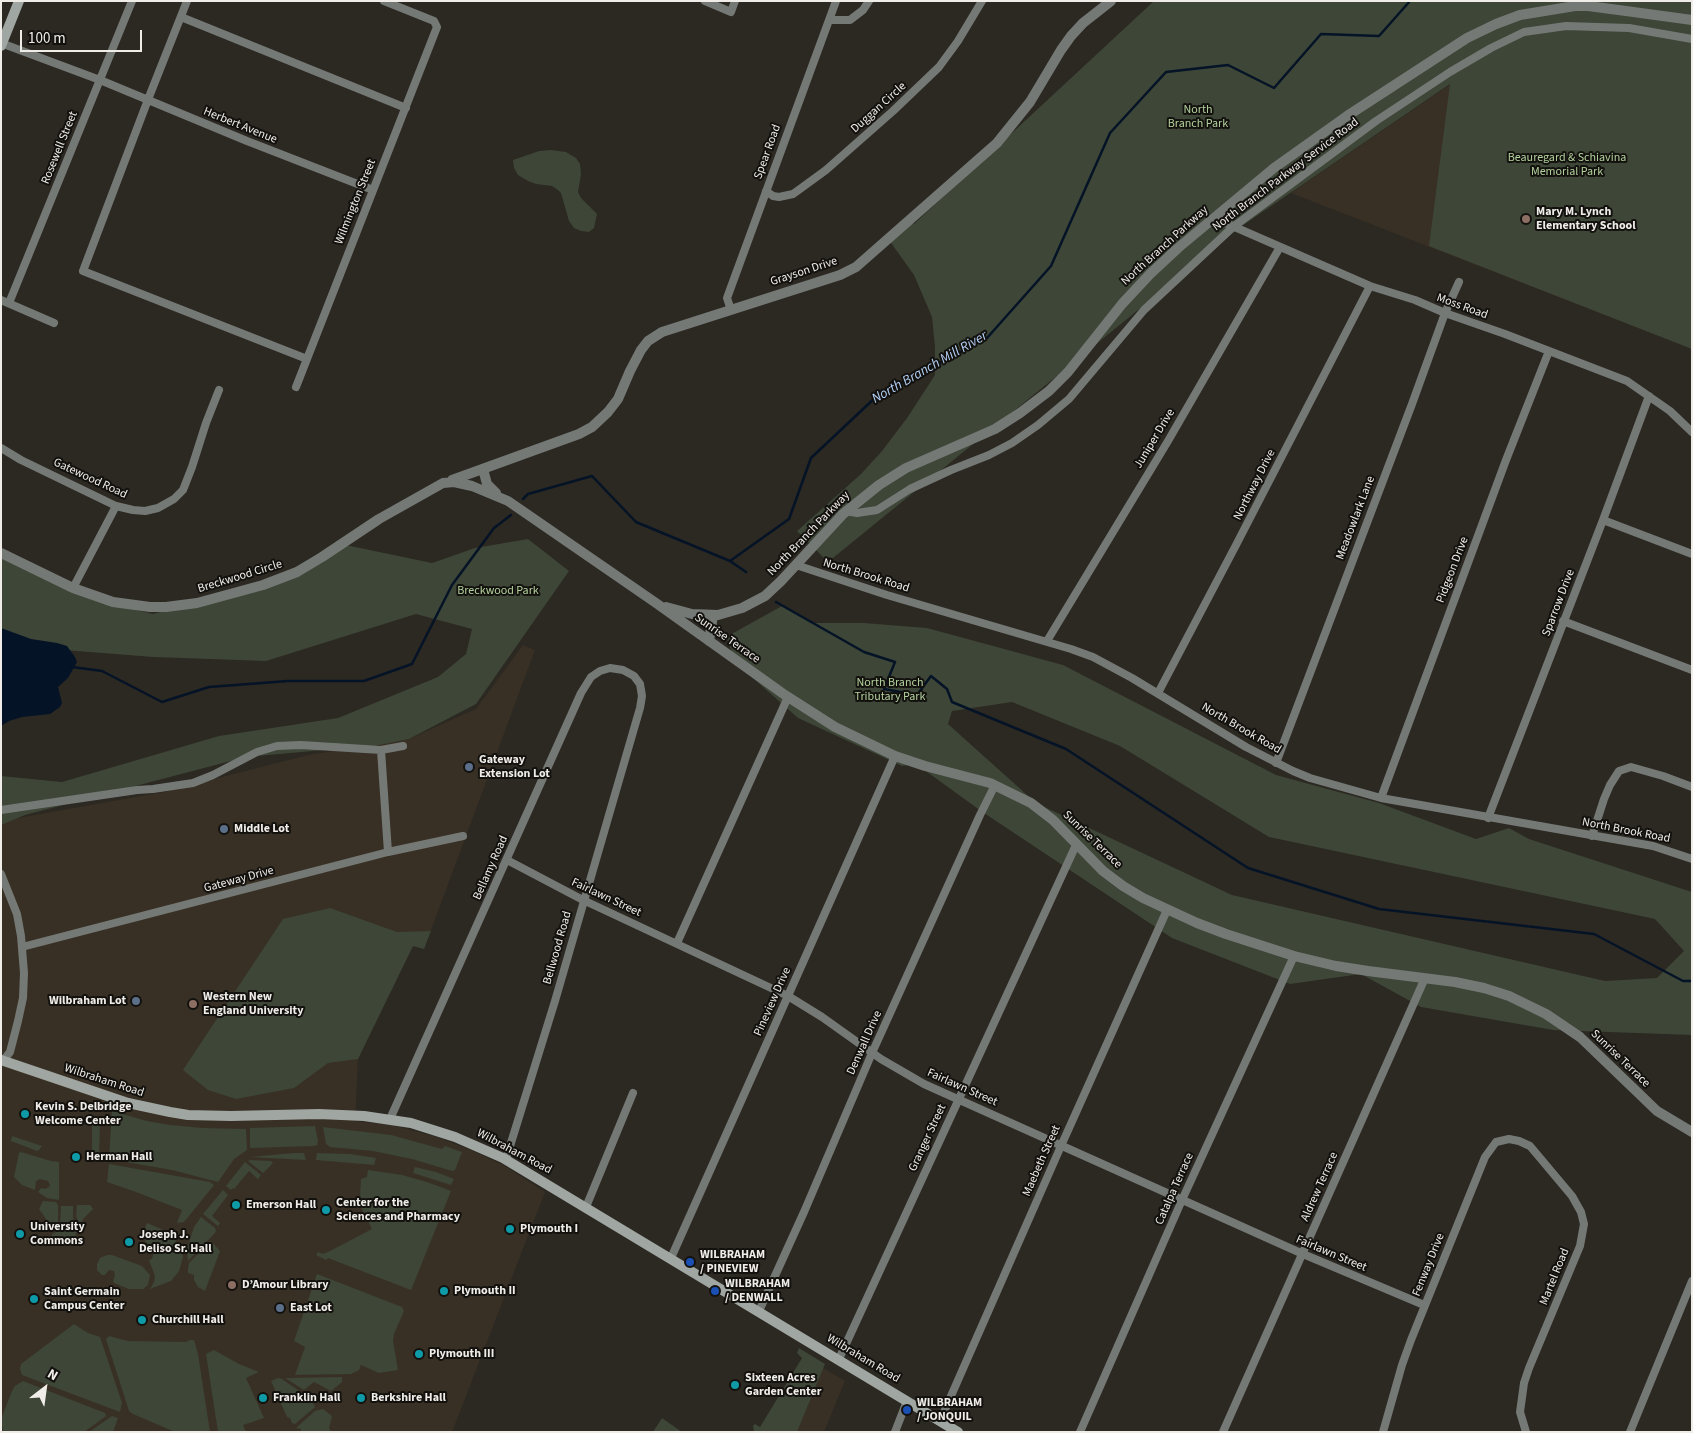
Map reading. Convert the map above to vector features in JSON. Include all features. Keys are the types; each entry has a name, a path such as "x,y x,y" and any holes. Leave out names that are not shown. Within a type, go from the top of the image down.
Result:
{"main road":[{"path":"2,44 19,1"},
{"name":"Wilbraham Road","path":"2,1061 128,1103 179,1114 231,1116 319,1114 390,1119 439,1131 480,1147 506,1160 958,1432"}],"street":[{"name":"Rosewell Street","path":"5,302 132,1"},
{"path":"187,1 84,271 307,359"},
{"name":"Wilmington Street","path":"296,387 437,29 437,24 434,21 384,1"},
{"path":"706,1 731,12 735,1"},
{"name":"Spear Road","path":"731,310 727,298 836,1"},
{"path":"830,20 850,20 869,1"},
{"name":"Duggan Circle","path":"766,191 773,196 779,197 793,194 832,164 893,111 942,63 958,41 982,1"},
{"name":"Grayson Drive","path":"483,469 579,434 592,427 608,412 618,399 638,354 648,341 662,332 840,274 856,266 997,143 1030,102 1071,36 1083,23 1111,1"},
{"name":"North Branch Parkway","path":"654,602 685,613 713,615 742,608 759,600 770,592 846,511 892,476 995,429 1038,400 1068,372 1136,288 1178,248 1274,168 1309,142 1440,54 1480,30 1520,15 1588,6 1625,6 1692,20"},
{"path":"181,17 406,108"},
{"name":"North Branch Parkway Service Road","path":"846,511 858,513 877,510 910,489 1012,443 1038,425 1069,399 1144,310 1233,227 1279,191 1390,111 1491,48 1524,32 1566,26 1629,28 1692,39"},
{"name":"Herbert Avenue","path":"2,44 100,80 247,141 373,190"},
{"name":"Moss Road","path":"1214,218 1370,286 1415,300 1626,381 1670,411 1692,432"},
{"name":"Juniper Drive","path":"1047,641 1173,433 1280,247"},
{"name":"Meadowlark Lane","path":"1276,763 1445,313 1459,282"},
{"name":"Northway Drive","path":"1158,693 1236,547 1370,286"},
{"path":"5,302 54,323"},
{"name":"Pidgeon Drive","path":"1381,798 1503,468 1549,352"},
{"name":"Gatewood Road","path":"1,448 21,460 116,506 145,511 158,508 174,499 183,490 219,390"},
{"name":"Sparrow Drive","path":"1488,818 1649,396"},
{"path":"483,469 491,489 508,501"},
{"name":"Breckwood Circle","path":"1,553 73,588 121,604 158,607 197,603 248,590 304,568 378,519 443,483 483,469"},
{"path":"443,483 463,483 508,501"},
{"name":"Sunrise Terrace","path":"508,501 835,728 895,756 995,785 1031,803 1053,820 1098,867 1133,892 1167,910 1226,934 1294,956 1336,966 1468,984 1501,993 1546,1014 1592,1047 1626,1083 1657,1111 1692,1132"},
{"path":"73,588 116,506"},
{"path":"1603,520 1692,554"},
{"name":"North Brook Road","path":"796,565 887,595 1071,648 1100,660 1246,747 1310,778 1381,798 1653,846 1692,859"},
{"path":"709,641 713,615"},
{"path":"1563,621 1692,670"},
{"name":"Bellamy Road","path":"390,1119 587,682 600,671 614,668 631,674 640,683"},
{"name":"Bellwood Road","path":"506,1160 555,1001 640,708 642,691 640,683"},
{"path":"677,943 788,697"},
{"path":"1,810 194,783 257,752 277,746 301,745 381,750 403,746"},
{"path":"381,750 388,852"},
{"name":"Pineview Drive","path":"671,1258 895,756"},
{"path":"1592,836 1604,799 1619,771 1630,767 1663,776 1692,788"},
{"name":"Denwall Drive","path":"759,1312 872,1054 995,785"},
{"name":"Gateway Drive","path":"22,947 388,852 463,836"},
{"name":"Granger Street","path":"839,1359 1076,845"},
{"name":"Fairlawn Street","path":"507,860 583,900 788,996 827,1020 872,1054 916,1079 1302,1254 1424,1304"},
{"path":"1,874 17,914 24,973 21,1009 10,1052 2,1061"},
{"name":"Maebeth Street","path":"940,1421 1167,910"},
{"name":"Catalpa Terrace","path":"1080,1432 1182,1200 1294,956"},
{"name":"Aldrew Terrace","path":"1224,1432 1425,978"},
{"path":"586,1207 633,1093"},
{"name":"Fenway Drive","path":"1383,1432 1402,1365 1424,1304 1485,1157 1492,1146 1500,1140 1509,1139 1526,1144"},
{"name":"Martel Road","path":"1526,1144 1530,1146 1572,1196 1581,1212 1584,1224 1580,1246 1524,1383 1520,1412 1526,1432"},
{"path":"1630,1432 1692,1280"},
{"path":"895,1432 907,1401"}],"shaded area":[{"path":"1451,84 1692,349 1291,193"},
{"name":"Western New England University","path":"523,645 535,650 424,949 413,946 358,1059 355,1121 392,1125 437,1137 505,1166 545,1192 452,1432 1,1432 1,821 164,792 308,755 409,739 476,709"},
{"path":"823,1368 845,1381 824,1432 797,1432"}],"green space":[{"name":"North Branch Park","path":"1154,1 1692,1 1692,349 1429,246 1450,84 1239,228 828,562 797,531 861,474 882,451 907,418 935,375 932,317 914,275 886,236 908,218 914,224"},
{"path":"539,151 566,152 576,158 580,164 581,174 578,192 581,198 597,214 594,228 589,232 574,228 569,221 561,193 558,190 552,186 528,181 518,175 514,168 513,160"},
{"name":"Breckwood Park","path":"528,539 569,571 476,704 409,739 379,745 246,757 25,815 1,825 1,776 62,782 219,736 338,718 438,677 466,654 472,629 416,614 266,661 153,657 1,645 1,554 98,601 153,614 264,583 341,544 432,563 475,548"},
{"name":"North Branch Tributary Park","path":"782,606 812,623 864,623 927,628 1063,665 1276,775 1379,803 1476,839 1509,828 1529,839 1692,892 1692,1035 1553,1030 1421,1007 1361,974 1290,984 1172,938 981,811 916,764 902,766 798,718 737,664 726,637","holes":["1012,702 1120,746 1269,837 1655,919 1684,951 1657,978 1605,981 1232,895 1036,803 948,724 952,711"]},
{"path":"330,908 397,932 431,931 424,949 413,946 358,1059 328,1063 294,1088 236,1099 208,1090 183,1070 283,919"},
{"path":"112,1111 147,1121 170,1125 246,1129 247,1150 234,1159 218,1182 172,1170 109,1159"},
{"path":"92,1121 100,1121 99,1158 92,1157"},
{"path":"315,1126 317,1145 250,1148 250,1128"},
{"path":"323,1127 391,1135 442,1149 445,1146 462,1152 455,1170 452,1171 412,1159 373,1151 330,1147 326,1144"},
{"path":"12,1136 42,1146 37,1151 11,1141"},
{"path":"19,1153 59,1162 59,1200 47,1198 38,1192 41,1188 49,1187 48,1181 40,1179 36,1181 35,1190 22,1185 14,1177"},
{"path":"304,1153 306,1160 250,1157"},
{"path":"317,1153 350,1154 376,1158 374,1165 316,1160"},
{"path":"248,1161 271,1161 273,1163 263,1173"},
{"path":"245,1162 261,1175 258,1179 249,1171 231,1190 226,1186"},
{"path":"109,1164 210,1182 214,1185 184,1222 177,1223 182,1210 107,1182"},
{"path":"415,1167 454,1179 451,1185 413,1173"},
{"path":"368,1170 402,1175 451,1191 411,1290 316,1255 318,1252 323,1254 330,1251 372,1229 358,1201 360,1198 361,1179 367,1177"},
{"path":"223,1190 228,1195 212,1216 220,1223 218,1226 203,1214"},
{"path":"43,1201 56,1202 58,1205 58,1224 51,1230 49,1223 39,1209"},
{"path":"77,1205 90,1205 93,1209 79,1226 76,1215"},
{"path":"61,1206 73,1206 73,1218 77,1229 75,1240 53,1246 52,1234 56,1232 60,1225"},
{"path":"201,1217 215,1228 216,1231 188,1261 187,1249 194,1227"},
{"path":"147,1223 172,1236 180,1246 183,1257 179,1271 171,1281 150,1289 155,1276 149,1260 152,1259 155,1247 145,1242 146,1239 141,1237"},
{"path":"211,1241 220,1251 205,1291 198,1287 194,1280 194,1275 188,1273 188,1269 189,1263"},
{"path":"107,1255 142,1266 150,1275 148,1285 143,1289 129,1289 114,1283 114,1271 109,1270 105,1275 102,1275 97,1270 97,1264 100,1258"},
{"path":"317,1274 402,1307 404,1311 393,1341 398,1370 379,1373 361,1365 359,1370 351,1374 295,1375 305,1347 294,1341"},
{"path":"74,1324 88,1333 100,1337 122,1403 120,1412 22,1375 21,1364"},
{"path":"109,1336 128,1341 186,1342 194,1340 198,1354 210,1432 175,1432 129,1411 106,1339"},
{"path":"799,1348 825,1364 797,1432 754,1432 753,1426 755,1424 760,1427 802,1358 797,1353"},
{"path":"214,1350 239,1364 259,1372 246,1378 264,1418 243,1425 246,1432 218,1432 206,1354"},
{"path":"342,1377 342,1382 331,1391 314,1382 304,1390 285,1378"},
{"path":"278,1378 312,1400 315,1407 295,1424 287,1417 271,1381"},
{"path":"23,1381 105,1413 106,1416 84,1432 3,1432 1,1419 12,1391 15,1386"},
{"path":"323,1409 332,1416 329,1428 331,1432 301,1432 301,1429 296,1428 315,1411"},
{"path":"112,1416 118,1418 113,1432 89,1432"},
{"path":"662,1418 682,1432 653,1432"}],"water":[{"path":"1,628 31,639 67,646 75,657 77,662 68,678 58,687 62,703 60,707 50,714 22,717 1,726"}],"waterway":[{"name":"North Branch Mill River","path":"523,499 528,494 592,476 636,522 730,561 789,519 811,458 878,395 987,338 1051,266 1110,133 1166,72 1228,65 1274,88 1321,34 1379,36 1410,1"},
{"name":"North Branch Mill River","path":"72,667 102,671 162,702 209,687 288,681 364,681 412,664 452,585 494,528 511,515"},
{"path":"730,561 746,572"},
{"path":"776,602 864,652 895,662 884,689 917,695 931,676 947,689 952,702 1066,749 1248,868 1379,909 1594,934 1683,981 1692,981"}],"place":[{"name":"Mary M. Lynch Elementary School","path":"1526,219"},
{"name":"Gateway Extension Lot","path":"469,767"},
{"name":"Middle Lot","path":"224,829"},
{"name":"Wilbraham Lot","path":"136,1001"},
{"name":"Western New England University","path":"193,1004"},
{"name":"Kevin S. Delbridge Welcome Center","path":"25,1114"},
{"name":"Herman Hall","path":"76,1157"},
{"name":"Emerson Hall","path":"236,1205"},
{"name":"Center for the Sciences and Pharmacy","path":"326,1210"},
{"name":"Plymouth I","path":"510,1229"},
{"name":"University Commons","path":"20,1234"},
{"name":"Joseph J. Deliso Sr. Hall","path":"129,1242"},
{"name":"WILBRAHAM / PINEVIEW","path":"690,1262"},
{"name":"D’Amour Library","path":"232,1285"},
{"name":"Plymouth II","path":"444,1291"},
{"name":"WILBRAHAM / DENWALL","path":"715,1291"},
{"name":"Saint Germain Campus Center","path":"34,1299"},
{"name":"East Lot","path":"280,1308"},
{"name":"Churchill Hall","path":"142,1320"},
{"name":"Plymouth III","path":"419,1354"},
{"name":"Sixteen Acres Garden Center","path":"735,1385"},
{"name":"Franklin Hall","path":"263,1398"},
{"name":"Berkshire Hall","path":"361,1398"},
{"name":"WILBRAHAM / JONQUIL","path":"907,1410"}],"park label":[{"name":"Beauregard & Schiavina Memorial Park","path":"1567,165"}]}
